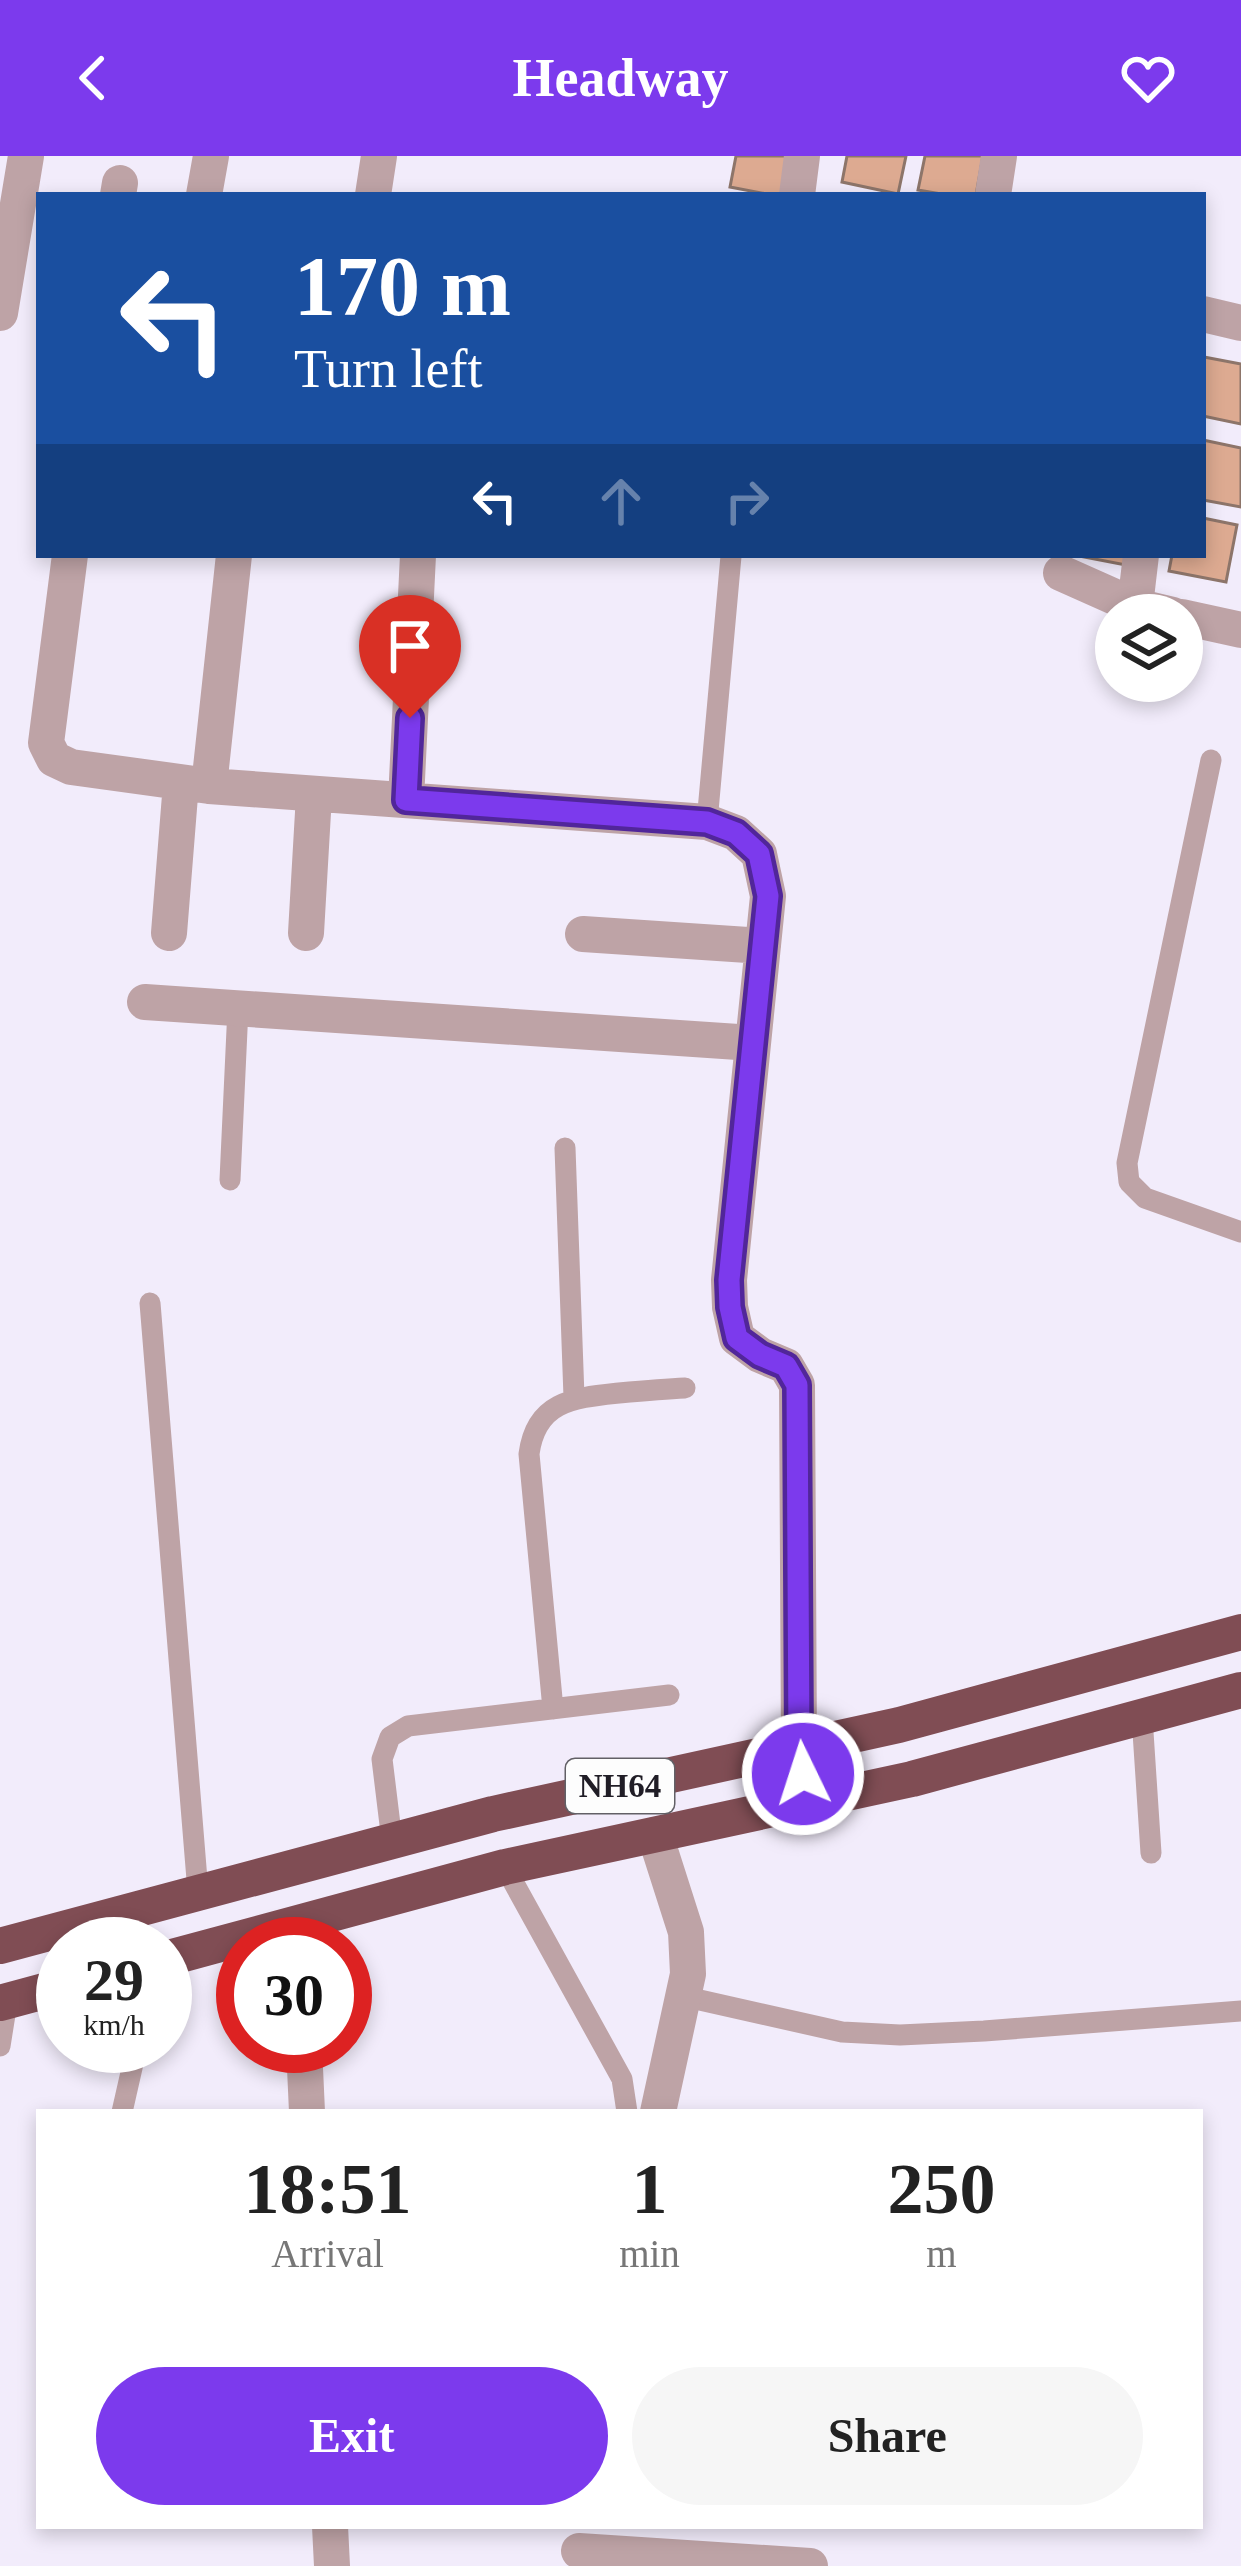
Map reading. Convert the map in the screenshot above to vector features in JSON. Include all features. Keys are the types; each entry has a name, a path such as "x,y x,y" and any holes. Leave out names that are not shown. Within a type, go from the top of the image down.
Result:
{"highway":[{"name":"NH64","path":"0,1946 493,1814 899,1725 1241,1633"},
{"name":"NH64","path":"349,1917 506,1868 912,1779 1241,1690"},
{"path":"3,2002 36,1993"}],"street":[{"path":"0,313 26,156"},
{"path":"205,192 212,156"},
{"path":"373,192 379,156"},
{"path":"796,192 802,156"},
{"path":"993,192 999,156"},
{"path":"1206,315 1241,323"},
{"path":"70,558 46,743 54,759 70,767 314,795 707,822 736,833 759,854 768,896 730,1307 737,1338 786,1366 797,1385 799,1747 807,1802"},
{"path":"169,933 233,558"},
{"path":"406,800 418,558"},
{"path":"1136,594 1141,558"},
{"path":"1061,573 1108,594"},
{"path":"1203,622 1241,630"},
{"path":"306,933 314,795"},
{"path":"583,934 764,946"},
{"path":"145,1002 754,1043"},
{"path":"655,1835 686,1932 688,1974 659,2109"},
{"path":"305,2073 307,2109"},
{"path":"330,2529 332,2566"},
{"path":"579,2548 700,2563 805,2566"}],"lane":[{"path":"707,822 731,558"},
{"path":"1211,760 1127,1163 1129,1182 1145,1198 1241,1232"},
{"path":"230,1180 238,1008"},
{"path":"565,1148 574,1397"},
{"path":"150,1303 199,1892"},
{"path":"553,1709 529,1454 532,1433 545,1414 574,1397 685,1388"},
{"path":"392,1841 382,1759 391,1737 408,1726 669,1695"},
{"path":"1142,1717 1151,1853"},
{"path":"506,1868 622,2079 627,2109"},
{"path":"682,1996 842,2032 900,2035 1241,2011"},
{"path":"0,2046 3,2002"},
{"path":"123,2109 130,2073"}],"building":[{"path":"736,156 797,156 790,192 730,187"},
{"path":"847,156 906,156 898,192 842,182"},
{"path":"925,156 983,156 977,192 918,190"},
{"path":"1206,357 1241,364 1241,424 1206,417"},
{"path":"1206,441 1241,448 1241,507 1206,501"},
{"path":"1206,519 1237,525 1226,582 1169,571 1171,558 1206,558"},
{"path":"1090,558 1132,558 1131,566"}],"route":[{"path":"410,718 406,800 707,822 736,833 759,854 768,896 730,1307 737,1338 786,1366 797,1385 803,1774"}]}
